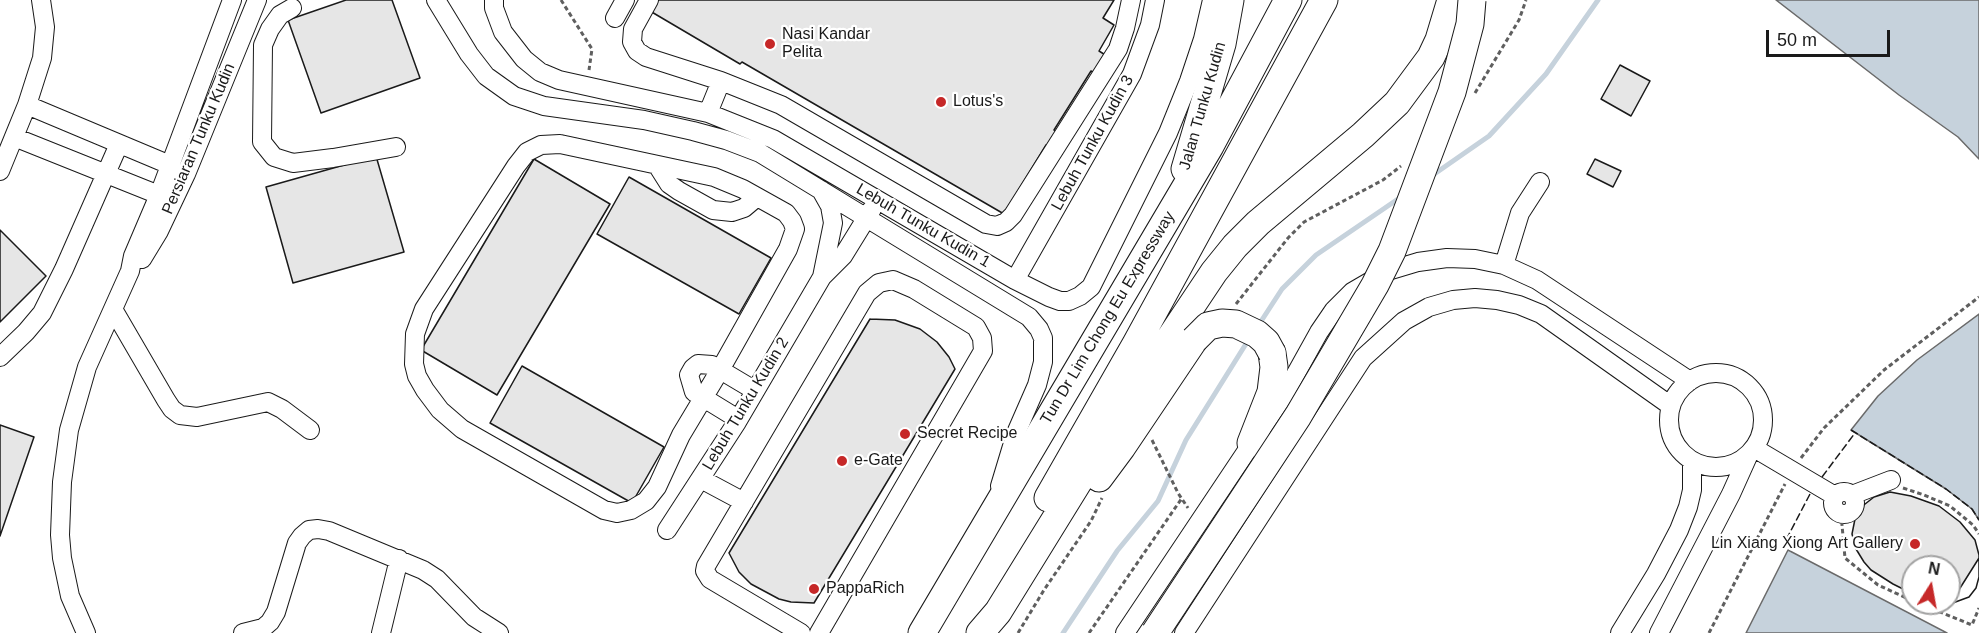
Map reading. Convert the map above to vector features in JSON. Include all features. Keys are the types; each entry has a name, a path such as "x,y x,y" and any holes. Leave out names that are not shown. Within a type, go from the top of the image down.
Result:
{"highway":[{"name":"Jalan Tunku Kudin","path":"1172,210 1222,44 1230,0"},
{"name":"Tun Dr Lim Chong Eu Expressway","path":"922,633 1210,146 1288,0"},
{"name":"Tun Dr Lim Chong Eu Expressway","path":"973,633 1136,344 1324,0"},
{"path":"998,612 1132,395 1214,272 1258,223 1383,117 1411,87 1431,57 1439,40 1451,0"},
{"path":"1155,633 1298,416 1375,285 1392,251 1452,92 1470,24 1472,0"},
{"path":"980,633 1122,447 1194,340 1208,326 1222,322 1236,324 1257,334 1266,342 1272,353 1274,368 1271,392 1251,443"}],"street":[{"path":"0,171 38,75 45,42 41,0"},
{"name":"Lebuh Tunku Kudin 1","path":"436,0 463,45 486,76 514,96 544,106 644,120 726,140 760,153 1029,317 1040,329 1044,351 1041,373 1016,433 994,508"},
{"path":"615,18 626,0"},
{"path":"649,0 633,29 632,42 637,51 646,57 721,81 781,105 986,224 997,226 1006,222 1013,215 1118,49 1131,0"},
{"name":"Lebuh Tunku Kudin 3","path":"1015,279 1132,74 1150,25 1155,0"},
{"name":"Lebuh Tunku Kudin 1","path":"493,3 504,32 524,59 540,72 587,86 708,113 773,139 1015,279 1060,301 1075,300 1091,287 1168,134 1196,60 1212,0"},
{"path":"230,4 253,8 267,37"},
{"name":"Persiaran Tunku Kudin","path":"86,633 70,596 62,558 60,508 69,430 87,367 130,271 133,256 147,225 173,188 170,165 230,4"},
{"name":"Persiaran Tunku Kudin","path":"130,271 142,260 240,42 253,8"},
{"path":"292,8 280,15 267,37 262,142 274,157 293,163 396,147"},
{"path":"219,36 240,42 267,37"},
{"path":"708,113 721,81"},
{"path":"27,105 170,165"},
{"path":"124,146 145,149 159,146 171,141 182,131"},
{"path":"14,137 130,183 173,188"},
{"path":"560,144 657,165 714,177 743,189 786,213 795,229 793,238 720,370 681,435 657,487 646,501 631,510 617,513 604,510 462,429 440,410 417,376 414,364 415,334 424,309 527,152 542,145 560,144"},
{"path":"0,357 42,313 106,174 124,146"},
{"path":"657,165 669,184 713,210 732,212 744,208 757,197"},
{"path":"1504,265 1520,213 1540,182"},
{"path":"130,183 140,200 147,225"},
{"name":"Lebuh Tunku Kudin 2","path":"820,188 830,206 833,223 822,277"},
{"name":"Lebuh Tunku Kudin 2","path":"667,530 738,419 822,277 843,256 877,201"},
{"path":"1125,633 1284,395 1334,310 1352,292 1388,271 1418,262 1447,258 1475,259 1504,265 1537,280 1690,381"},
{"path":"801,633 706,576 706,566 867,293 874,286 885,281 899,282 976,327 983,344 980,357 819,633"},
{"path":"1184,633 1363,358 1404,321 1429,308 1453,300 1475,298 1519,305 1541,314 1671,406"},
{"path":"113,309 166,400 180,415 197,417 268,402 282,409 310,430"},
{"path":"1319,332 1335,330 1350,333 1358,341 1363,358"},
{"path":"720,370 754,390"},
{"path":"1659,633 1759,441 1763,427 1763,412 1757,397 1748,385 1735,377 1719,373 1704,375 1690,381 1678,392 1671,406 1668,421 1672,437 1679,450 1692,461 1706,466 1722,467 1737,463 1752,451"},
{"path":"703,398 738,419"},
{"path":"1752,451 1844,495"},
{"path":"1620,633 1656,574 1679,530 1692,490 1692,461"},
{"path":"701,479 744,502"},
{"path":"1841,514 1833,507 1844,495 1888,481"},
{"path":"243,633 263,628 270,622 276,612 297,543 309,530 318,529 329,531 399,559 437,579 474,617 499,633"},
{"path":"381,633 399,559"}],"path":[{"path":"561,0 592,49 587,86"},
{"path":"1469,98 1477,91 1515,28 1526,0"},
{"path":"1233,308 1288,238 1304,222 1383,180 1404,163"},
{"path":"1709,633 1792,471 1824,428 1884,370 1979,297"},
{"path":"1149,434 1178,493"},
{"path":"1888,481 1950,506 1973,525 1979,534"},
{"path":"1018,633 1091,521 1107,489"},
{"path":"1089,633 1182,498"},
{"path":"1841,514 1845,558 1878,585 1901,596"},
{"path":"1947,615 1972,625 1979,608"}],"shaded area":[{"path":"1776,0 1979,0 1979,159 1958,137 1899,95"},
{"path":"1979,314 1979,520 1972,509 1946,489 1851,430 1878,396 1917,360"},
{"path":"1788,550 1901,609 1901,615 1913,615 1947,633 1746,633"}],"building":[{"path":"346,0 392,0 420,78 321,113 288,20"},
{"name":"Lotus's","path":"656,0 1114,0 1103,18 1114,25 1099,51 1107,56 1096,74 1091,71 1054,130 1061,134 1052,149 1046,145 1004,214 650,11"},
{"path":"1620,65 1650,81 1631,116 1601,99"},
{"path":"376,156 404,252 293,283 266,187"},
{"path":"534,159 610,204 497,395 421,350"},
{"path":"1595,159 1621,171 1613,187 1587,174"},
{"path":"629,177 771,258 739,314 597,234"},
{"path":"0,230 46,276 0,322"},
{"name":"e-Gate","path":"870,319 895,320 920,329 937,342 955,369 814,603 779,599 751,584 739,572 729,553"},
{"path":"522,366 664,447 632,503 490,423"},
{"path":"0,425 34,437 0,536"},
{"name":"Lin Xiang Xiong Art Gallery","path":"1890,492 1911,496 1939,506 1960,522 1975,540 1979,555 1979,577 1976,588 1969,597 1961,600 1961,555 1901,555 1901,588 1871,570 1856,549 1852,534 1860,508 1874,497"},
{"path":"1979,558 1979,577 1976,588 1969,597 1961,600 1961,587"}],"waterway":[{"path":"1430,177 1489,136 1546,74 1598,0"},
{"path":"1258,326 1282,289 1316,255 1401,197"},
{"path":"1063,633 1117,551 1158,501 1186,440 1249,339"}],"fence":[{"path":"1851,430 1946,489 1972,509 1979,520"},
{"path":"1822,477 1855,433"},
{"path":"1786,540 1810,494"}],"place":[{"name":"Nasi Kandar Pelita","path":"770,44"},
{"name":"Lotus's","path":"941,102"},
{"name":"Secret Recipe","path":"905,434"},
{"name":"e-Gate","path":"842,461"},
{"name":"Lin Xiang Xiong Art Gallery","path":"1915,544"},
{"name":"PappaRich","path":"814,589"}]}
